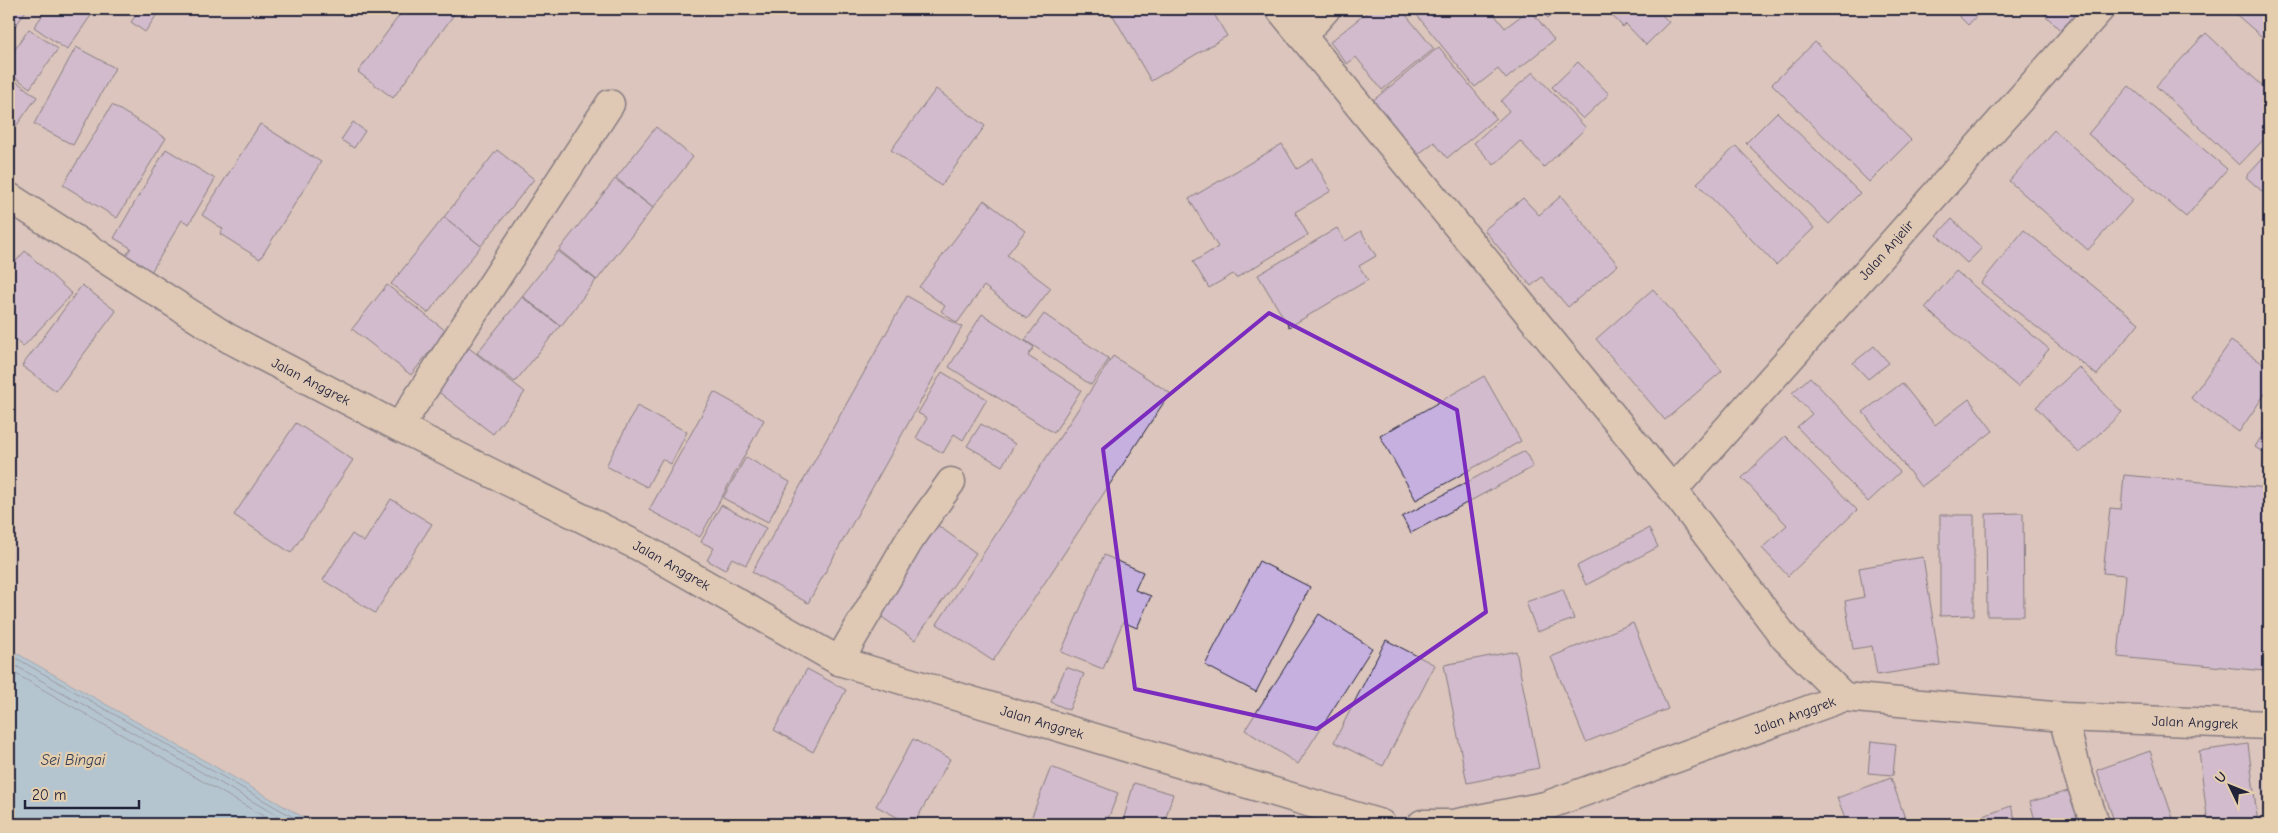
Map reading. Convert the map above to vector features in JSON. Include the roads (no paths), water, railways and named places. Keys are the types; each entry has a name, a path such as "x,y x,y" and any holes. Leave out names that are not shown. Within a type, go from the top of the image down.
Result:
{"street":[{"path":"1280,9 1673,490 1785,638 1844,697"},
{"path":"1302,36 1326,9"},
{"name":"Jalan Anjelir","path":"1673,490 2100,9"},
{"path":"399,427 610,104"},
{"name":"Jalan Anggrek","path":"9,197 228,338 399,427 644,549 838,661 1381,824"},
{"path":"838,661 909,541 951,482"},
{"name":"Jalan Anggrek","path":"1422,824 1453,824 1544,806 1844,697 2063,717 2269,724"},
{"path":"2063,717 2077,771 2095,824"}],"water":[{"name":"Sei Bingai","path":"9,649 315,824 9,824"}]}
